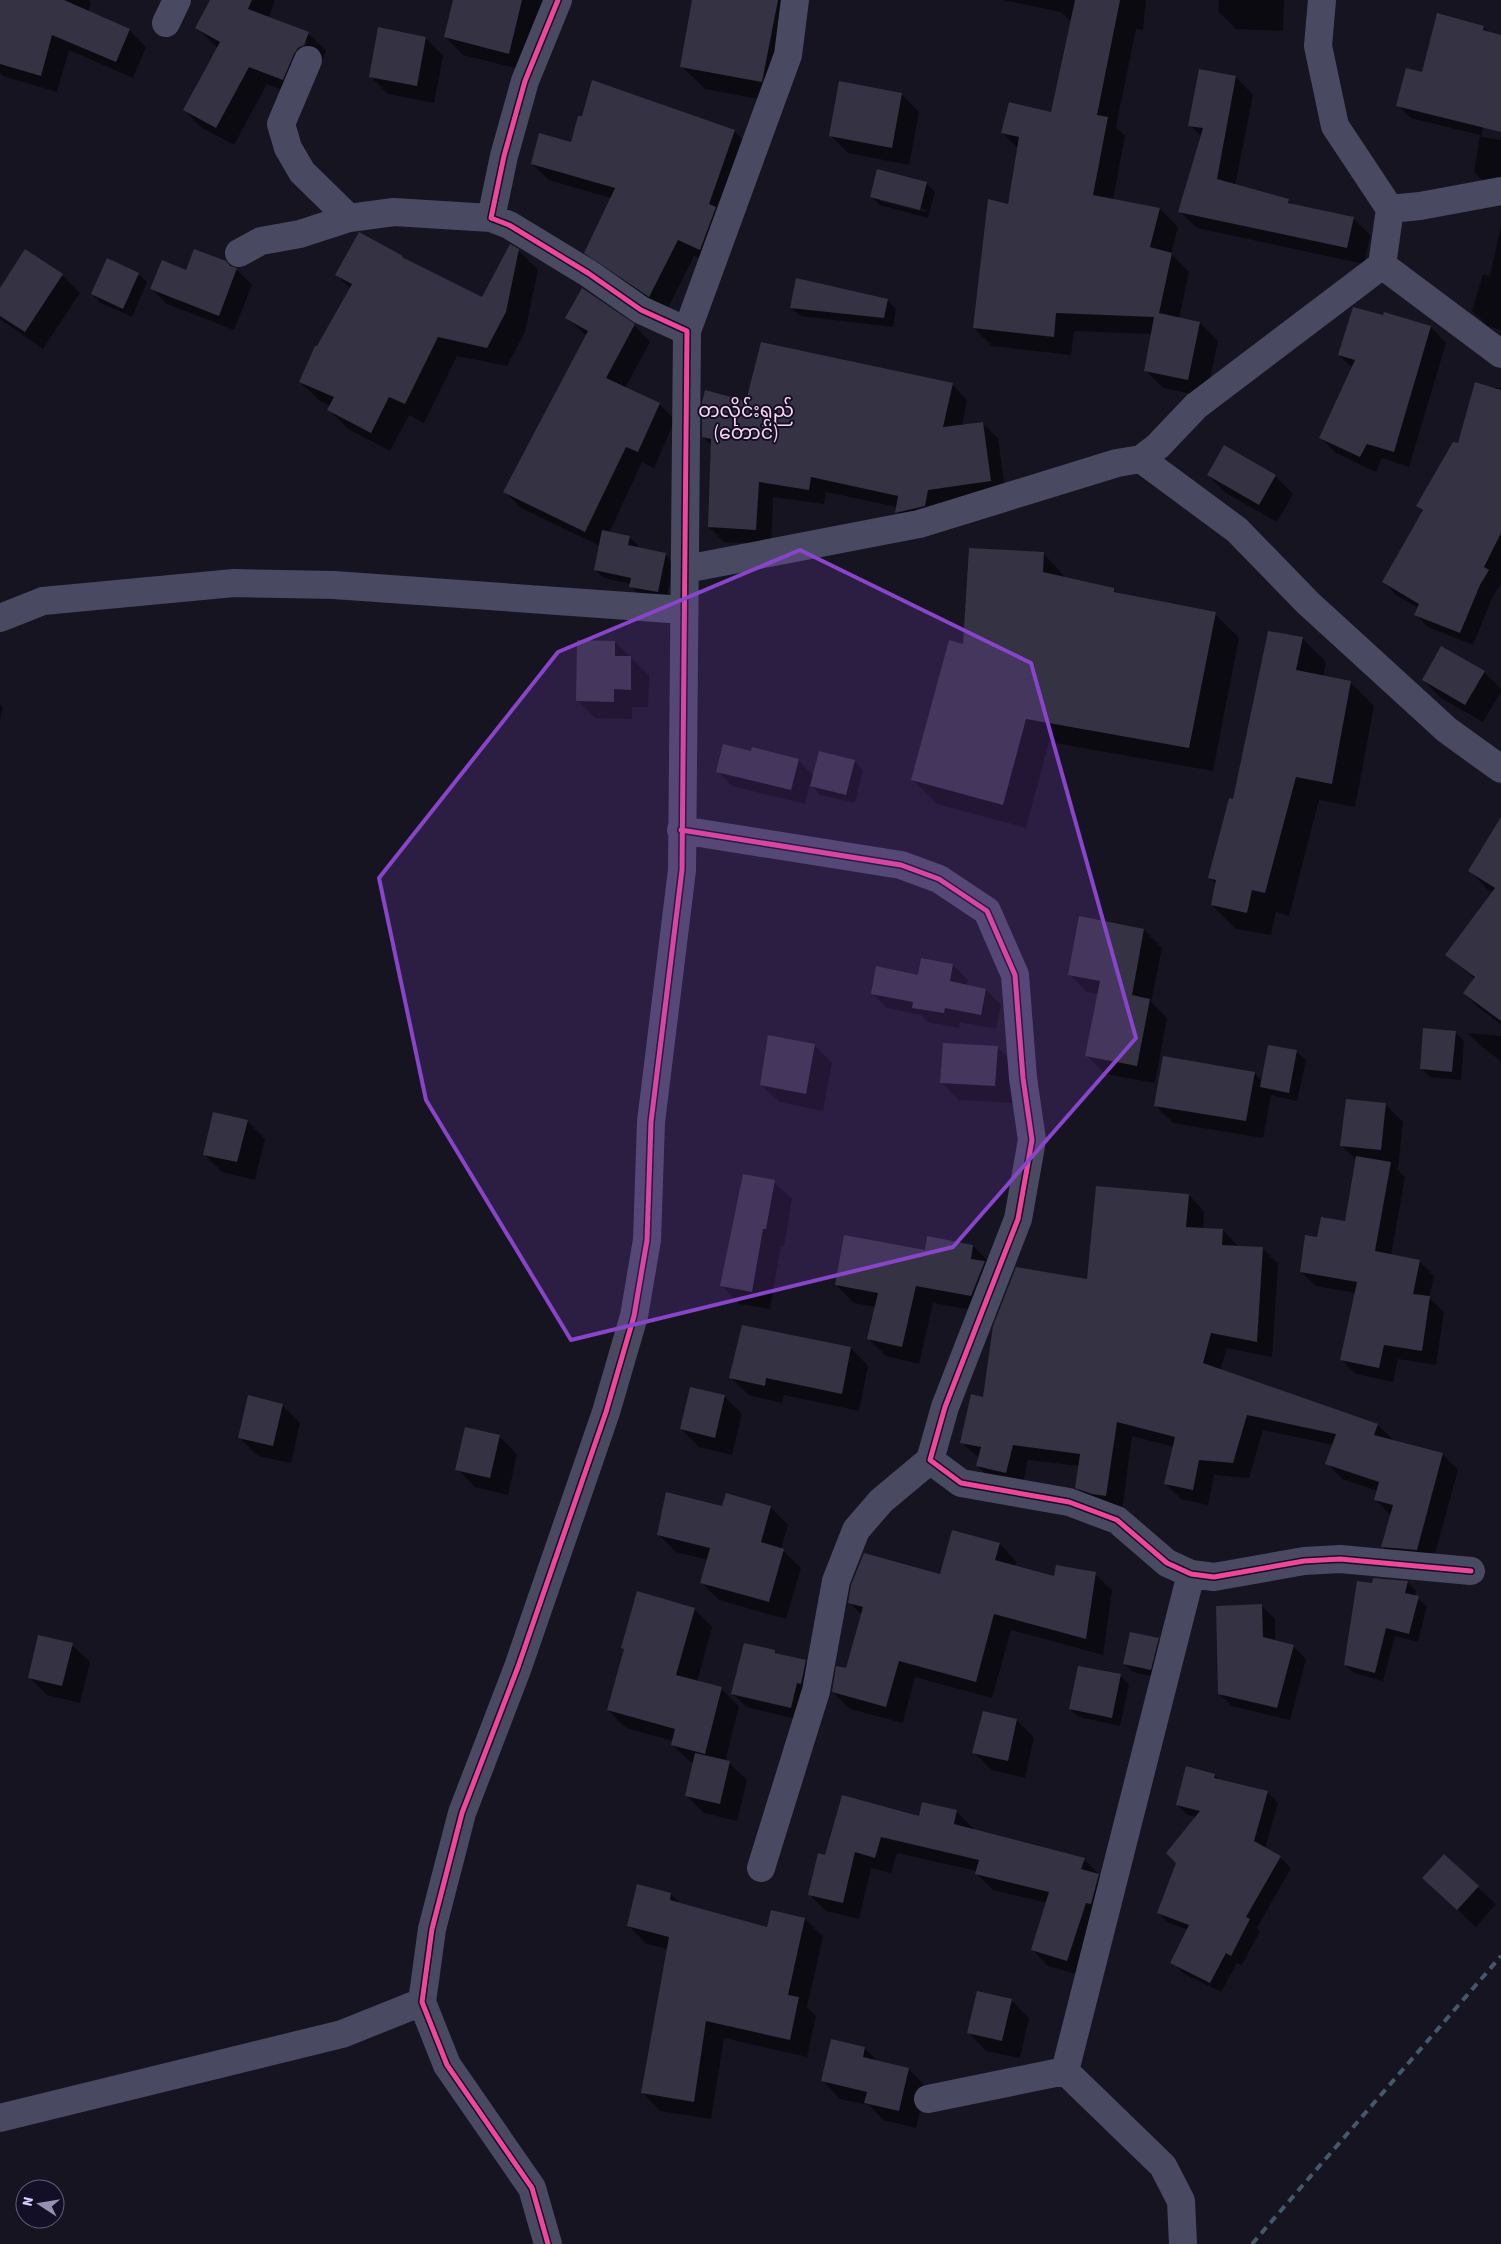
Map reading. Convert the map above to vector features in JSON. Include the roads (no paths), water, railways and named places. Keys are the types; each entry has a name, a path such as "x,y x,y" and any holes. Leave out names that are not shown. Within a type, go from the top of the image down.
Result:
{"street":[{"path":"491,218 504,156 525,81 558,0"},
{"path":"548,2244 532,2188 446,2065 422,2002 432,1929 462,1813 518,1667 600,1431 634,1316 647,1240 651,1122 682,870 687,331 788,54 795,0"},
{"path":"686,569 919,524 1117,463 1141,459 1158,446 1196,406 1382,265 1390,209 1335,126 1318,46 1322,0"},
{"path":"308,60 281,124 288,148 302,172 349,218"},
{"path":"1390,209 1420,206 1501,190"},
{"path":"239,253 261,241 300,234 349,218 394,212 491,218 509,225 588,273 641,310 687,331"},
{"path":"1382,265 1501,354"},
{"path":"1141,459 1237,530 1308,603 1440,724 1501,769"},
{"path":"0,618 43,601 234,583 334,586 684,610"},
{"path":"681,830 901,865 939,879 987,912 1014,975 1023,1078 1032,1140 1018,1219 945,1407 930,1460 881,1501 856,1530 836,1581 816,1690 761,1868"},
{"path":"930,1460 961,1483 1070,1502 1117,1520 1167,1562 1190,1574 1214,1577 1304,1561 1340,1559 1471,1571"},
{"path":"1065,2071 1190,1574"},
{"path":"0,2118 342,2034 422,2002"},
{"path":"928,2099 1065,2071"},
{"path":"1065,2071 1163,2166 1181,2200 1182,2244"}],"railway":[{"path":"1252,2244 1501,1956"}],"district":[{"name":"တလိုင်းရှည် (တောင်)","path":"746,422"}]}
